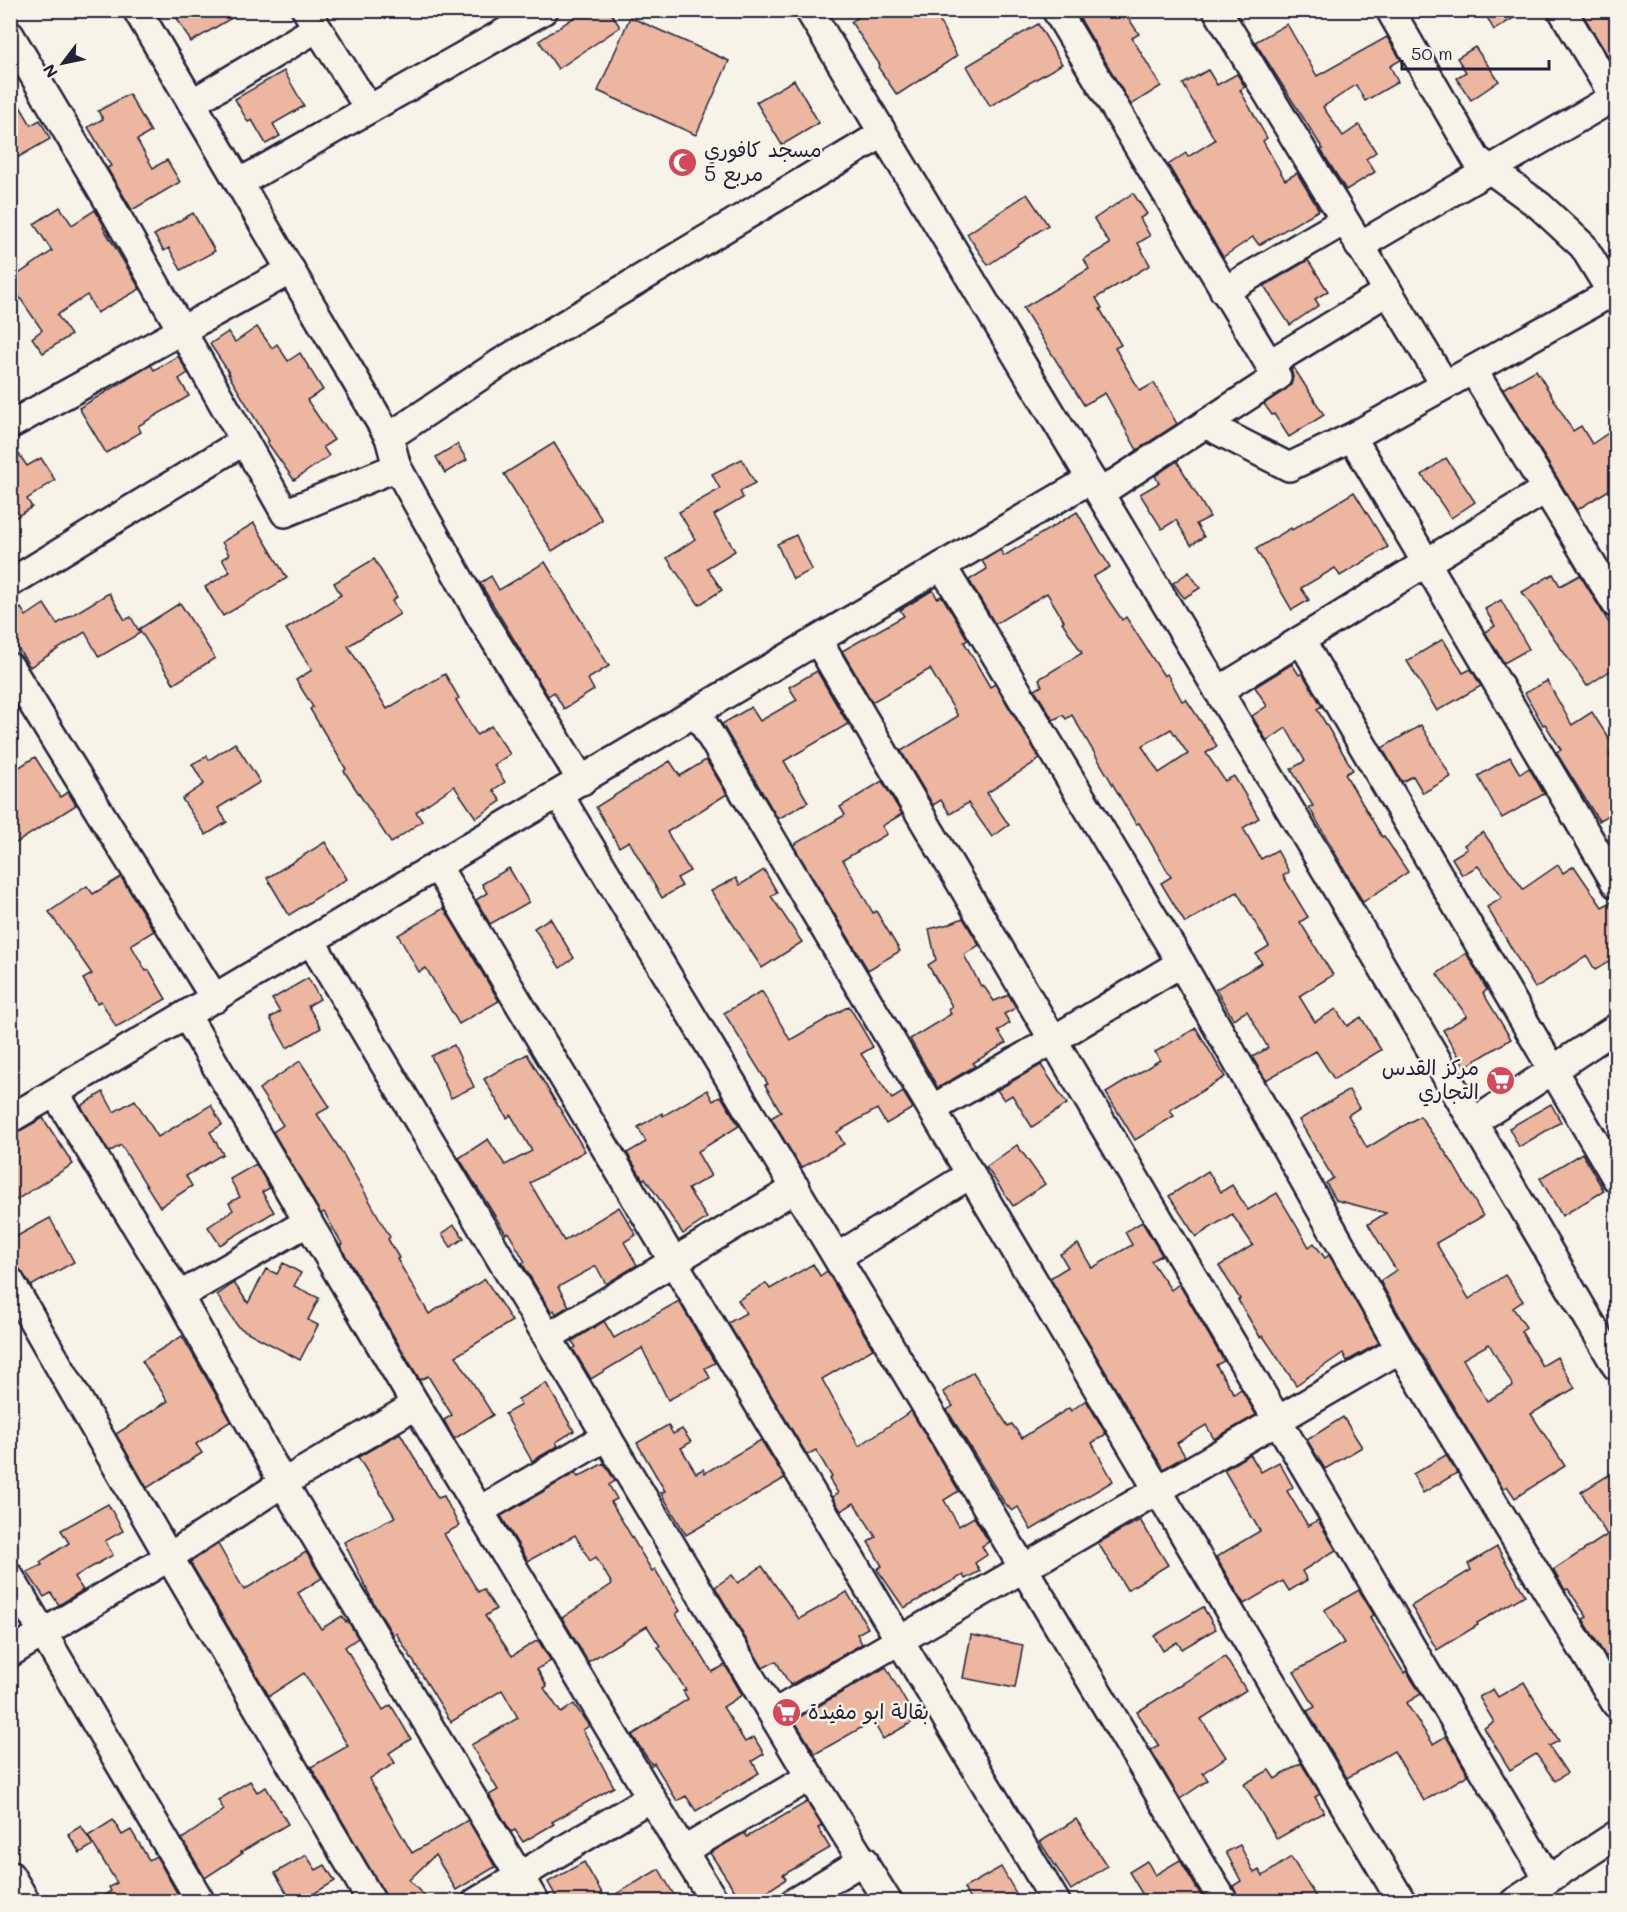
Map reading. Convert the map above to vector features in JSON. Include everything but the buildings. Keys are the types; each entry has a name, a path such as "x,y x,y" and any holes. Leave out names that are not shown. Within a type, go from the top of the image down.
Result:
{"street":[{"path":"137,10 389,437 397,467 480,615 570,788 796,1188 1224,1902"},
{"path":"239,183 544,10"},
{"path":"10,1119 942,566 1096,486 1205,424 1277,377 1056,10"},
{"path":"1217,10 1445,385"},
{"path":"1205,424 1289,467 1352,437 1615,294 1582,246 1540,206 1476,159 1390,10"},
{"path":"1359,246 1615,97 1562,10"},
{"path":"815,13 882,134 1096,486 1617,1366"},
{"path":"192,103 312,19 369,109"},
{"path":"10,35 285,513 397,467"},
{"path":"389,437 500,363 882,134"},
{"path":"1224,291 1344,221"},
{"path":"10,425 291,270"},
{"path":"1269,364 1388,291"},
{"path":"1473,370 1617,603"},
{"path":"1352,437 1617,884"},
{"path":"10,583 244,441"},
{"path":"1218,691 1546,489"},
{"path":"942,566 1181,963 1400,1349 1617,1704"},
{"path":"1301,640 1617,1178"},
{"path":"818,641 1548,1879"},
{"path":"10,667 214,999"},
{"path":"697,712 1402,1902"},
{"path":"437,866 1056,1902"},
{"path":"311,941 810,1777 864,1860 888,1902"},
{"path":"932,1109 1181,963"},
{"path":"186,1015 650,1798 715,1902"},
{"path":"1474,1122 1617,1028"},
{"path":"55,1093 180,1296 283,1483 536,1902"},
{"path":"837,1257 971,1174"},
{"path":"548,1337 796,1188"},
{"path":"180,1296 308,1222"},
{"path":"10,1281 372,1902"},
{"path":"773,1714 1400,1349"},
{"path":"10,1653 169,1557 283,1483 416,1405"},
{"path":"479,1511 607,1436"},
{"path":"10,1577 201,1902"},
{"path":"683,1851 810,1777"},
{"path":"476,1902 650,1798"},
{"path":"1514,1902 1617,1835"},
{"path":"794,1902 864,1860"},
{"path":"10,1875 26,1902"}],"place":[{"name":"مسجد كافوري مربع 5","path":"683,162"},
{"name":"مركز القدس التجاري","path":"1500,1080"},
{"name":"بقالة ابو مفيدة","path":"787,1712"}]}
